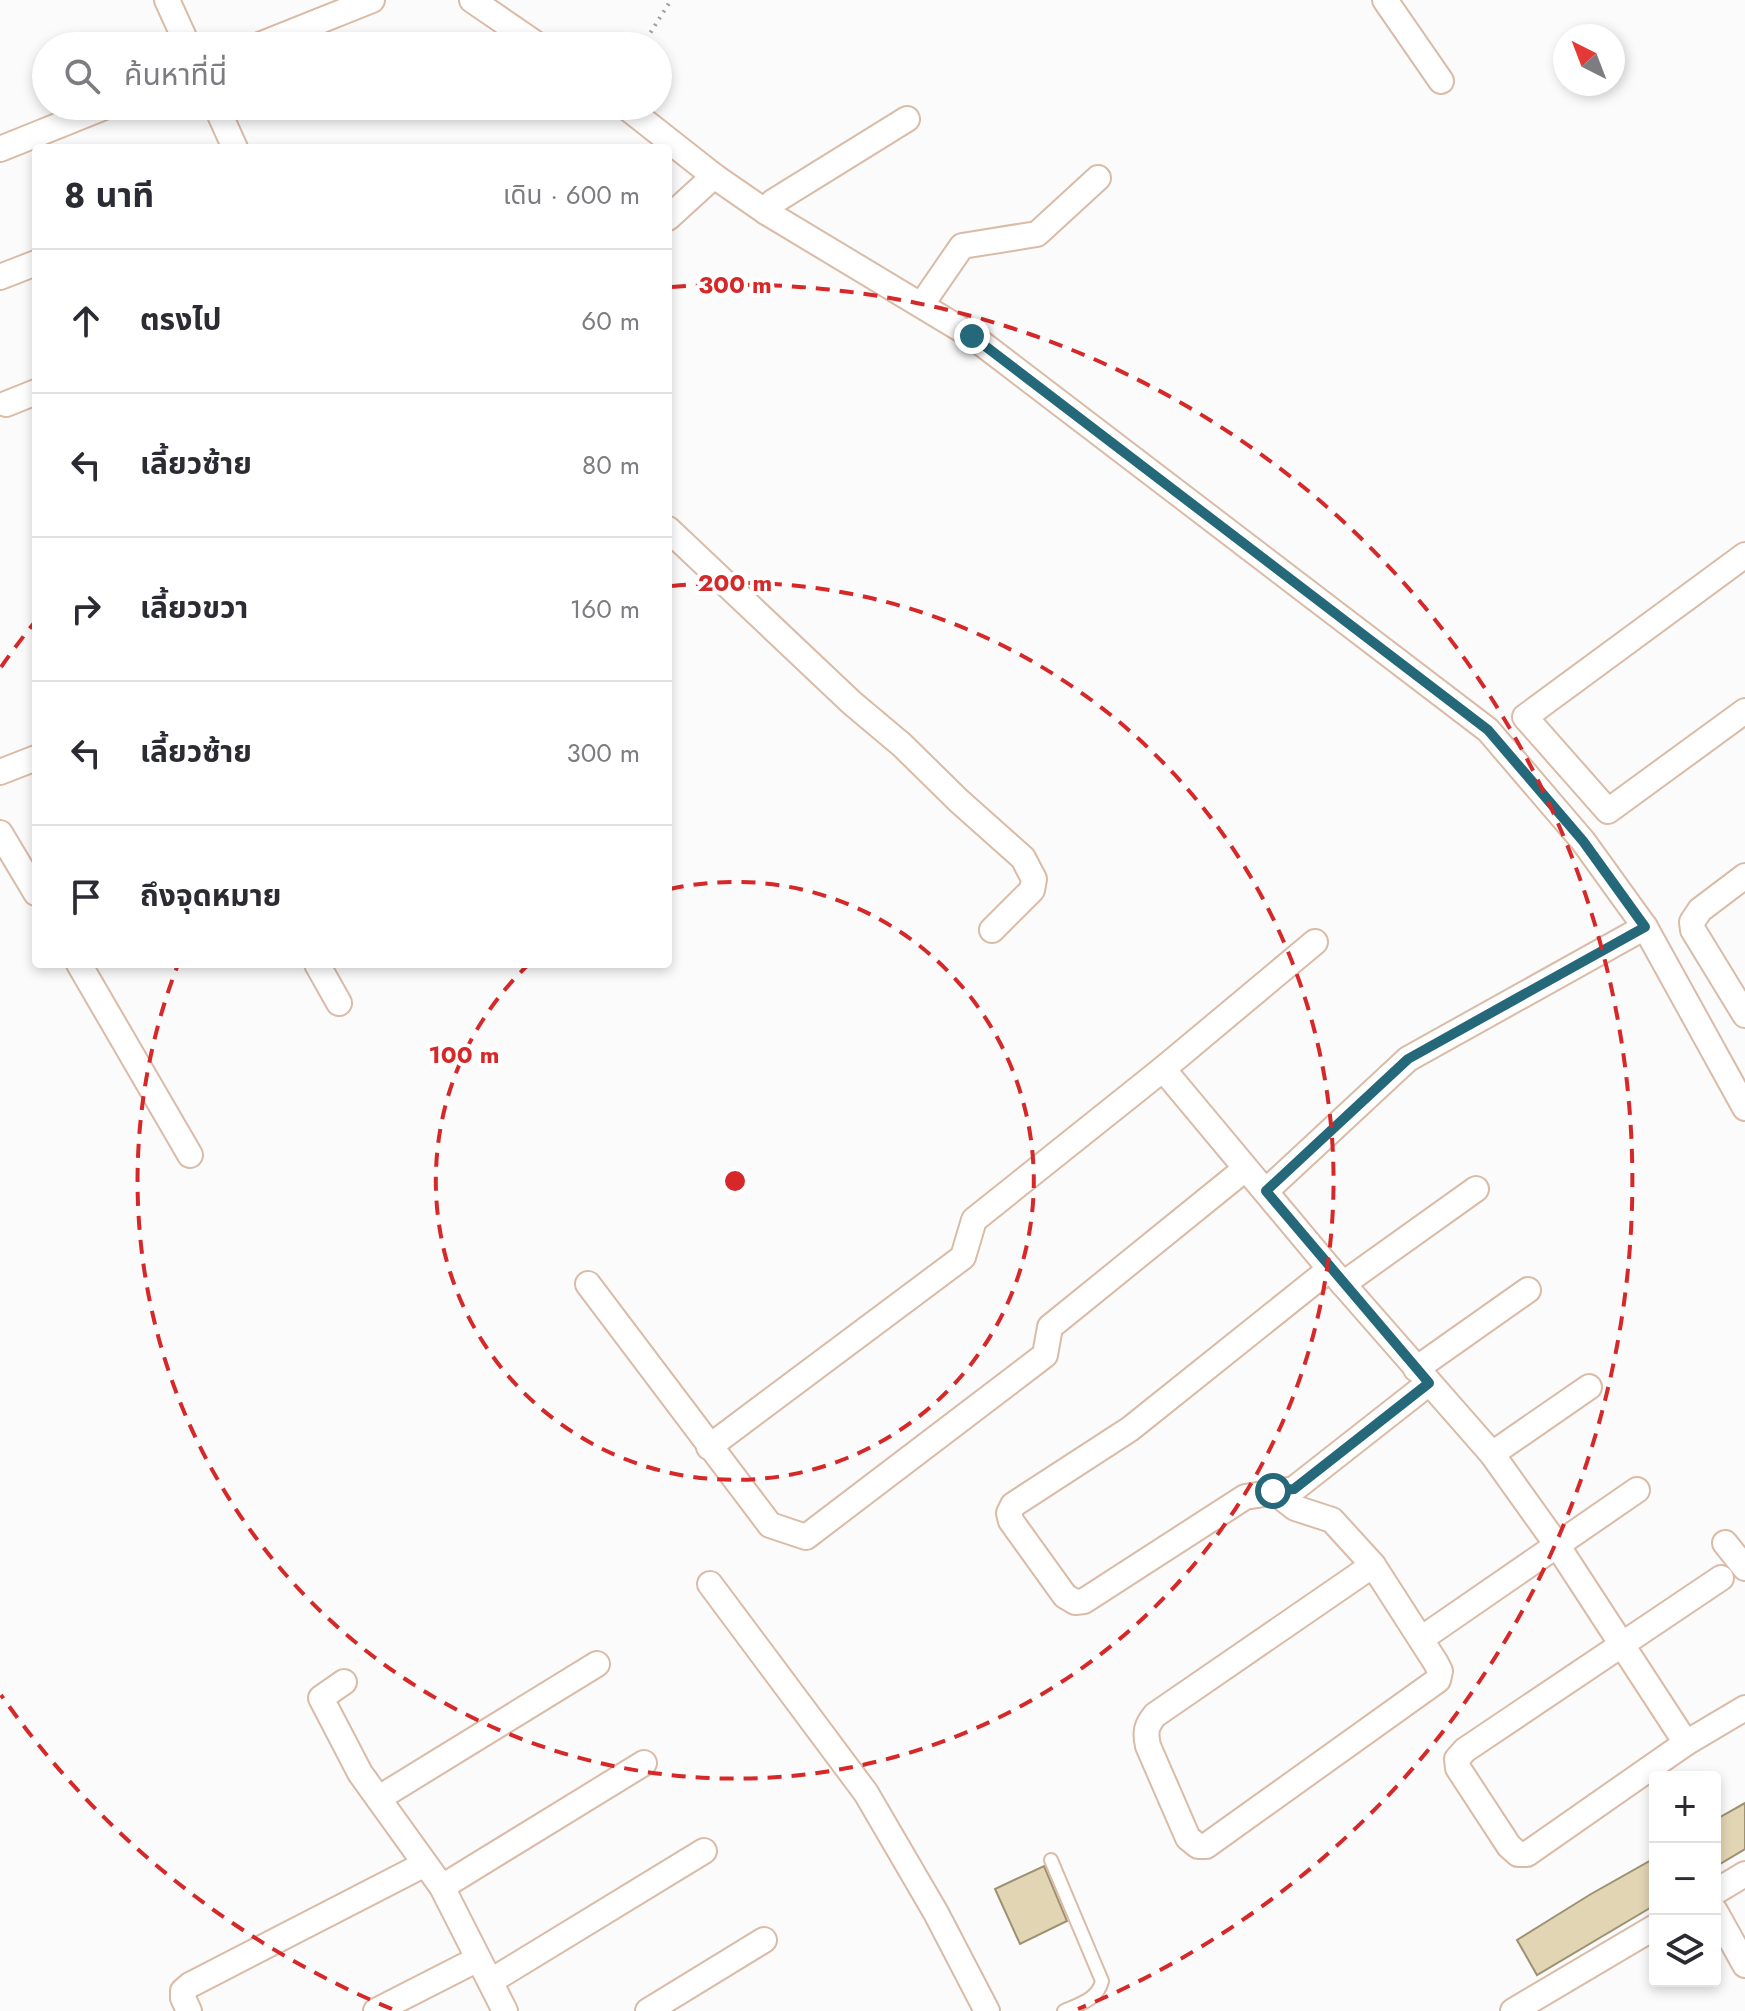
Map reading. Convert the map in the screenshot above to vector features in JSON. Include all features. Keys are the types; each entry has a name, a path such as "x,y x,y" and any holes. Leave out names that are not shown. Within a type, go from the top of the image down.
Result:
{"street":[{"path":"167,0 182,32"},
{"path":"292,32 372,0"},
{"path":"472,0 519,32"},
{"path":"1385,0 1441,81"},
{"path":"766,212 773,202 907,119"},
{"path":"0,149 72,120"},
{"path":"222,120 233,144"},
{"path":"643,120 766,212 972,336 1488,730 1583,841 1645,927 1745,1108"},
{"path":"672,214 714,176"},
{"path":"922,304 962,246 1037,234 1098,178"},
{"path":"0,277 32,265"},
{"path":"6,404 32,394"},
{"path":"672,533 852,703 902,745 1023,858 1034,879 1032,890 992,930"},
{"path":"1745,555 1525,717 1608,811 1745,711"},
{"path":"0,772 32,760"},
{"path":"1540,788 1567,765"},
{"path":"0,833 32,886"},
{"path":"1745,876 1700,910 1692,922 1693,930 1745,1015"},
{"path":"1266,1191 1408,1059 1645,927"},
{"path":"709,1447 963,1257 974,1220 1315,942"},
{"path":"81,968 190,1155"},
{"path":"319,968 339,1003"},
{"path":"1691,1007 1726,984"},
{"path":"1163,1069 1245,1169 1492,1454 1557,1545 1686,1743"},
{"path":"588,1284 770,1525 806,1537 1045,1355 1050,1327 1245,1169"},
{"path":"1476,1189 1337,1276 1130,1429 1013,1505 1009,1513 1011,1521 1065,1596 1075,1602 1084,1601 1245,1497 1294,1489 1422,1376 1528,1290"},
{"path":"1492,1454 1589,1387"},
{"path":"1421,1639 1637,1490"},
{"path":"1273,1491 1295,1508 1332,1520 1373,1565 1440,1671 1438,1680 1430,1689 1206,1846 1198,1846 1188,1838 1148,1746 1147,1724 1155,1715 1373,1565"},
{"path":"1725,1543 1745,1568"},
{"path":"1721,1578 1465,1750 1457,1759 1458,1768 1509,1846 1518,1854 1527,1854 1686,1743 1745,1708"},
{"path":"710,1584 866,1793 936,1913 987,2011"},
{"path":"379,1798 597,1664"},
{"path":"344,1682 321,1698 360,1773 442,1887 505,2011"},
{"path":"442,1887 644,1763"},
{"path":"491,1981 704,1851"},
{"path":"189,2011 183,1991 190,1985 425,1864"},
{"path":"1721,1888 1745,1874"},
{"path":"1717,1915 1745,1965"},
{"path":"1530,2007 1649,1931"},
{"path":"648,2011 764,1940"},
{"path":"376,2011 478,1959"}],"lane":[{"path":"1051,1860 1102,1981 1100,1990 1093,1997 1064,2011"}],"path":[{"path":"651,32 671,0"}],"building":[{"path":"1745,1803 1745,1849 1721,1863 1721,1843 1721,1817"},
{"path":"1649,1861 1649,1909 1537,1975 1517,1940"},
{"path":"1044,1866 1067,1921 1020,1944 995,1889"}],"route":[{"path":"972,336 1488,730 1583,841 1645,927 1408,1059 1266,1191 1429,1383 1294,1489 1273,1491"}]}
